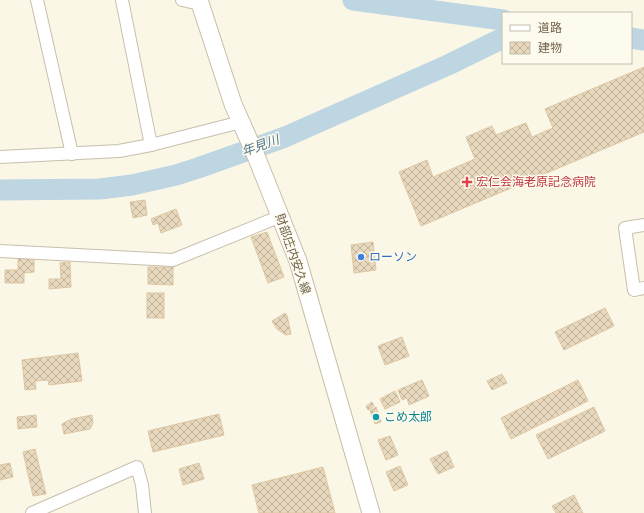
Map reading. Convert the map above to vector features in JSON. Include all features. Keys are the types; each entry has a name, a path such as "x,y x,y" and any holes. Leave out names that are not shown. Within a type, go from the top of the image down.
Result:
{"main road":[{"name":"財部庄内安久線","path":"200,2 233,104 256,156 298,261 372,513"}],"street":[{"path":"37,0 72,154"},
{"path":"122,0 151,145"},
{"path":"182,0 200,2"},
{"path":"0,157 119,151 243,126"},
{"path":"0,251 173,260 280,216"},
{"path":"644,225 625,228 634,290 644,288"},
{"path":"32,513 138,467 142,485 145,513"}],"building":[{"path":"644,67 644,132 421,226 399,172 427,160 433,177 475,159 466,137 492,126 496,135 526,123 532,137 553,128 545,109"},
{"path":"145,200 147,215 133,218 130,202"},
{"path":"176,209 182,225 161,233 158,223 153,225 151,219"},
{"path":"267,232 284,277 268,283 251,237"},
{"path":"373,242 376,270 354,273 351,245"},
{"path":"18,258 34,258 34,272 24,273 24,283 5,283 5,270 18,270"},
{"path":"70,262 71,287 49,289 49,279 61,279 60,263"},
{"path":"148,267 173,267 173,285 148,284"},
{"path":"147,293 164,293 164,318 147,318"},
{"path":"605,308 614,326 564,350 555,332"},
{"path":"285,313 287,315 291,334 286,335 277,329 272,321"},
{"path":"402,337 409,356 385,365 378,346"},
{"path":"78,353 82,381 49,385 48,380 35,381 36,389 25,390 22,360"},
{"path":"502,374 507,383 492,390 487,381"},
{"path":"422,380 429,396 409,405 407,398 402,400 398,390"},
{"path":"578,380 588,401 511,439 501,418"},
{"path":"395,391 400,402 385,409 380,399"},
{"path":"372,402 374,406 368,410 366,406"},
{"name":"こめ太郎","path":"376,407 381,422 375,424 370,410"},
{"path":"594,407 605,431 548,459 536,435"},
{"path":"219,414 224,435 153,452 148,431"},
{"path":"36,415 37,427 18,429 17,417"},
{"path":"92,415 93,423 90,429 64,434 62,424 71,419"},
{"path":"390,436 398,455 386,460 378,440"},
{"path":"35,449 46,494 33,496 23,452"},
{"path":"447,451 454,467 438,474 430,459"},
{"path":"10,463 13,477 0,480 0,465"},
{"path":"199,463 204,479 183,485 179,469"},
{"path":"400,466 408,485 394,491 386,472"},
{"path":"323,467 335,513 259,513 252,485"},
{"path":"574,495 583,513 556,513 552,506"}],"waterway":[{"path":"353,0 502,20"},
{"name":"年見川","path":"0,190 100,189 132,185 176,175 285,137 448,65 502,38"},
{"name":"年見川","path":"632,38 644,40"}],"place":[{"name":"宏仁会海老原記念病院","path":"467,182"},
{"name":"ローソン","path":"361,257"},
{"name":"こめ太郎","path":"376,417"}]}
